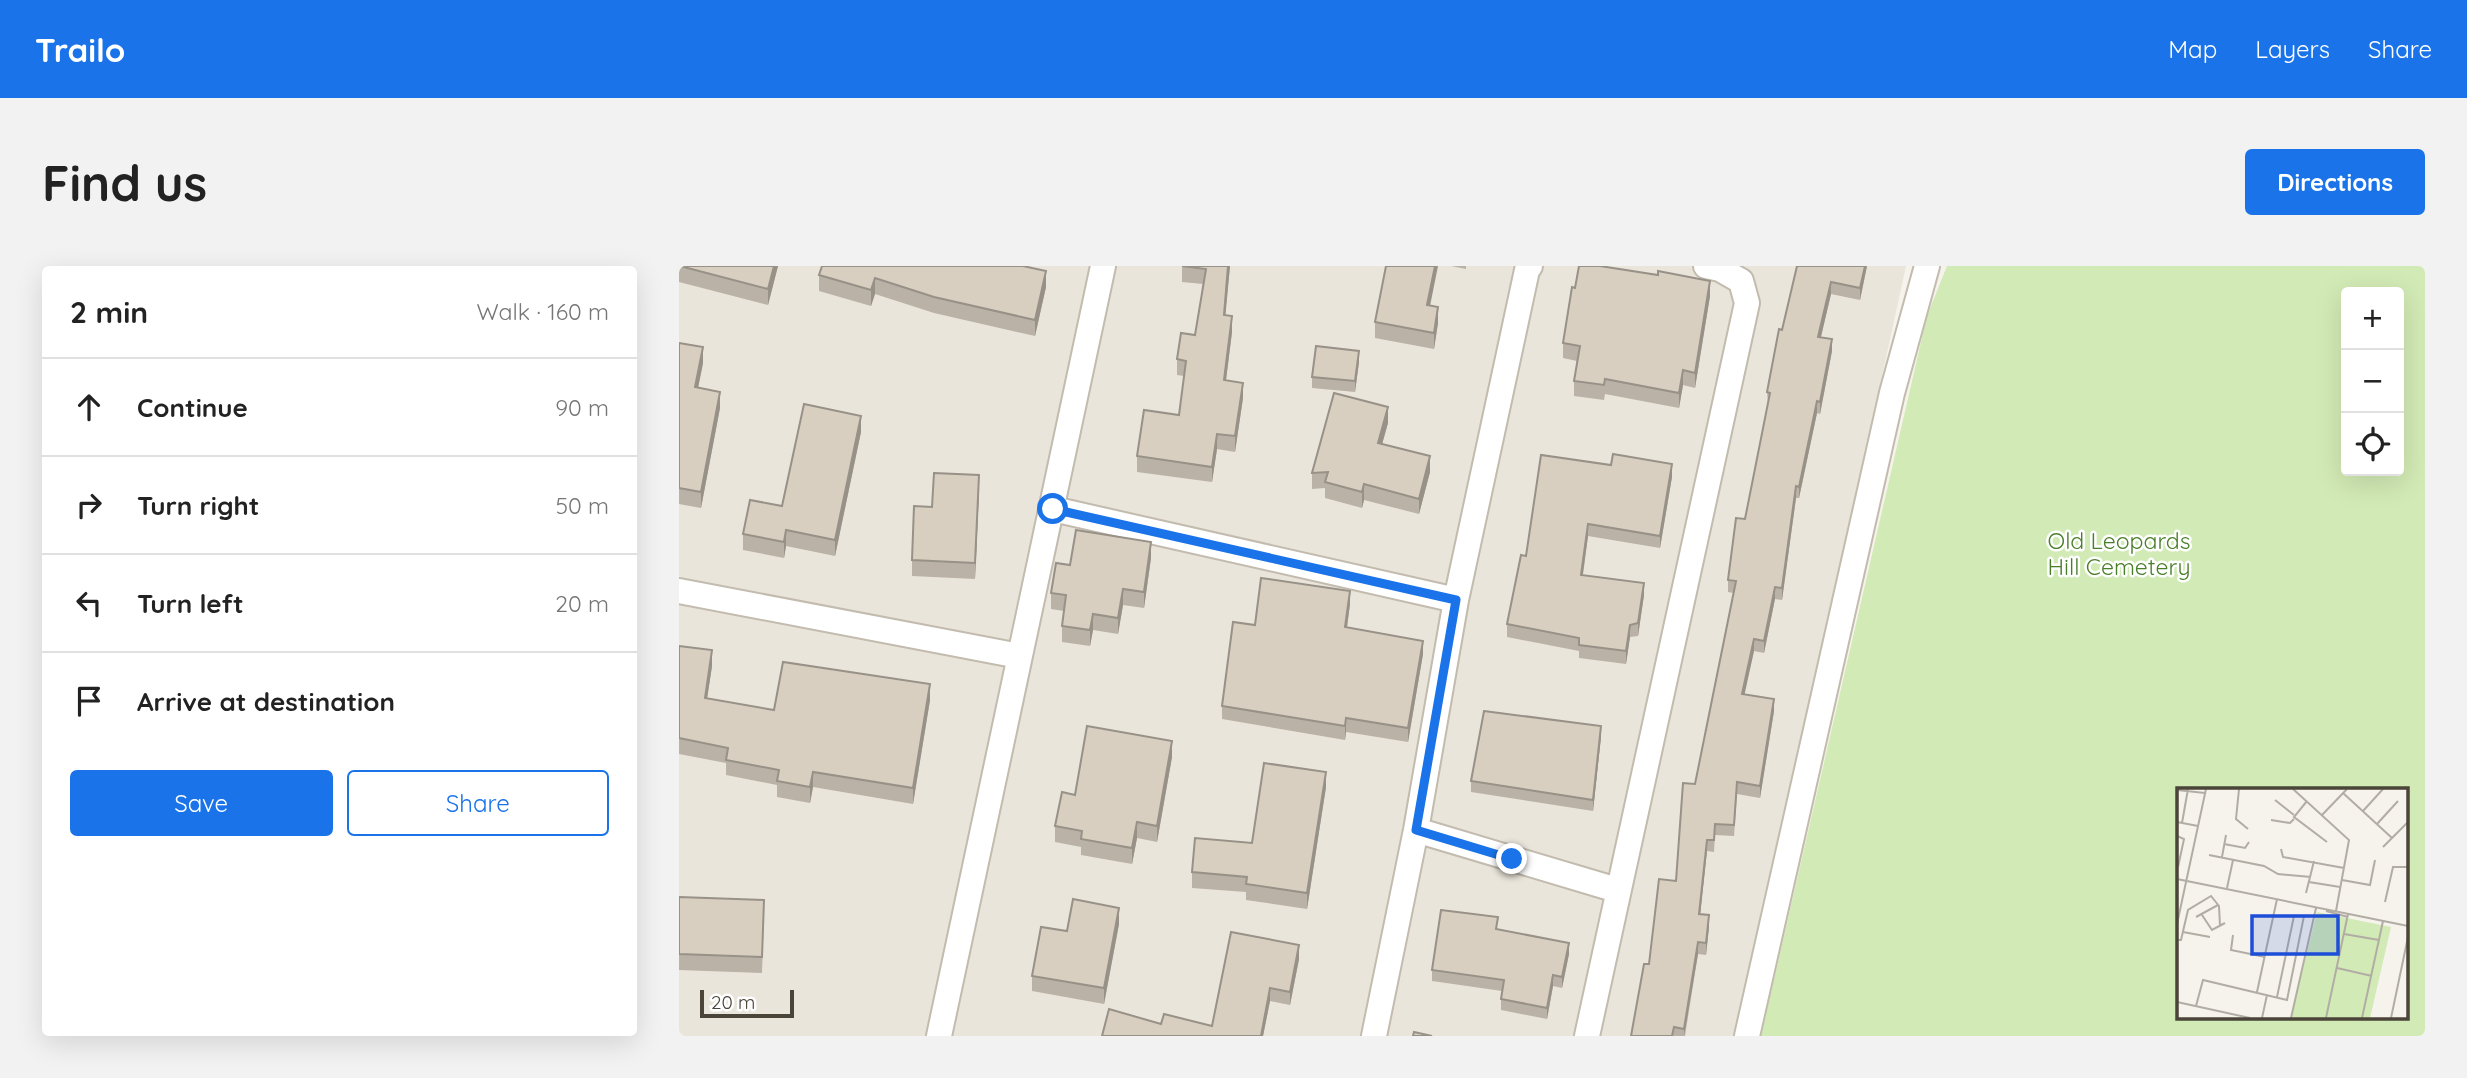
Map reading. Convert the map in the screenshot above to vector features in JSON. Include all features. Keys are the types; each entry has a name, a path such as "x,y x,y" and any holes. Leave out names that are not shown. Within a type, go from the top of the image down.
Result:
{"street":[{"path":"940,1036 1103,266"},
{"path":"1374,1036 1416,830 1456,600 1530,266"},
{"path":"1587,1036 1747,303 1741,281 1720,269 1706,266"},
{"path":"1747,1036 1892,393 1927,266"},
{"path":"1053,509 1456,600"},
{"path":"679,591 1019,656"},
{"path":"1416,830 1617,890"}],"shaded area":[{"path":"679,266 1906,266 1738,1036 679,1036"}],"green space":[{"name":"Old Leopards Hill Cemetery","path":"1947,266 2425,266 2425,1036 1761,1036 1927,316"}],"building":[{"path":"680,266 774,266 768,289"},
{"path":"822,266 1023,266 1046,271 1035,320 934,297 875,278 871,290 819,275"},
{"path":"1182,266 1228,266 1224,315 1232,316 1224,380 1243,383 1235,436 1217,434 1212,467 1137,456 1144,410 1179,415 1186,361 1177,359 1181,333 1195,335 1206,269"},
{"path":"1386,266 1435,266 1427,305 1438,307 1434,333 1375,322"},
{"path":"1579,266 1600,266 1658,275 1658,271 1710,281 1695,373 1683,370 1679,393 1605,379 1604,385 1574,381 1580,346 1563,343 1572,287 1575,288"},
{"path":"1797,266 1865,266 1860,288 1831,282 1818,337 1832,339 1820,402 1817,401 1799,487 1796,486 1782,588 1775,587 1764,641 1754,639 1742,694 1774,699 1760,786 1737,782 1734,825 1715,824 1714,840 1707,840 1699,914 1709,915 1706,943 1698,942 1684,1029 1674,1027 1672,1036 1631,1036 1644,964 1649,964 1659,879 1676,881 1683,783 1695,784 1736,581 1728,580 1736,518 1745,519 1770,393 1767,392 1779,329 1782,330"},
{"path":"679,343 703,347 695,387 720,392 701,492 679,488"},
{"path":"1316,346 1359,351 1355,381 1312,377"},
{"path":"1334,393 1388,407 1378,443 1430,456 1419,499 1364,484 1362,492 1325,482 1328,472 1312,473"},
{"path":"804,404 861,416 835,540 786,530 784,542 743,534 750,500 782,506"},
{"path":"1613,454 1672,464 1660,536 1588,524 1581,575 1644,583 1638,623 1630,625 1626,651 1579,645 1579,638 1507,624 1521,555 1526,556 1541,455 1611,465"},
{"path":"934,473 979,475 975,563 912,560 914,506 932,507"},
{"path":"1076,530 1151,542 1144,592 1123,589 1118,618 1093,614 1090,630 1062,626 1066,595 1051,593 1056,563 1070,565"},
{"path":"1261,578 1350,591 1345,627 1423,641 1408,728 1346,718 1345,726 1222,706 1233,622 1255,625"},
{"path":"679,646 712,650 705,698 774,710 783,662 930,684 913,788 813,772 810,787 777,781 779,770 726,760 728,748 679,738"},
{"path":"1484,711 1601,726 1593,800 1471,781"},
{"path":"1087,726 1172,741 1157,826 1137,822 1132,848 1081,839 1082,831 1055,826 1062,792 1075,795"},
{"path":"1264,763 1326,772 1307,893 1246,884 1247,877 1192,872 1195,838 1252,843"},
{"path":"679,897 764,900 762,957 679,954"},
{"path":"1073,899 1119,908 1104,988 1032,976 1041,927 1067,931"},
{"path":"1441,910 1498,917 1496,929 1569,943 1562,977 1553,975 1547,1008 1501,999 1504,980 1432,970"},
{"path":"1231,932 1299,945 1290,992 1270,988 1261,1036 1102,1036 1109,1009 1161,1024 1164,1014 1212,1026"},
{"path":"1414,1032 1432,1036 1413,1036"}],"route":[{"path":"1053,509 1456,600 1416,830 1512,859"}]}
